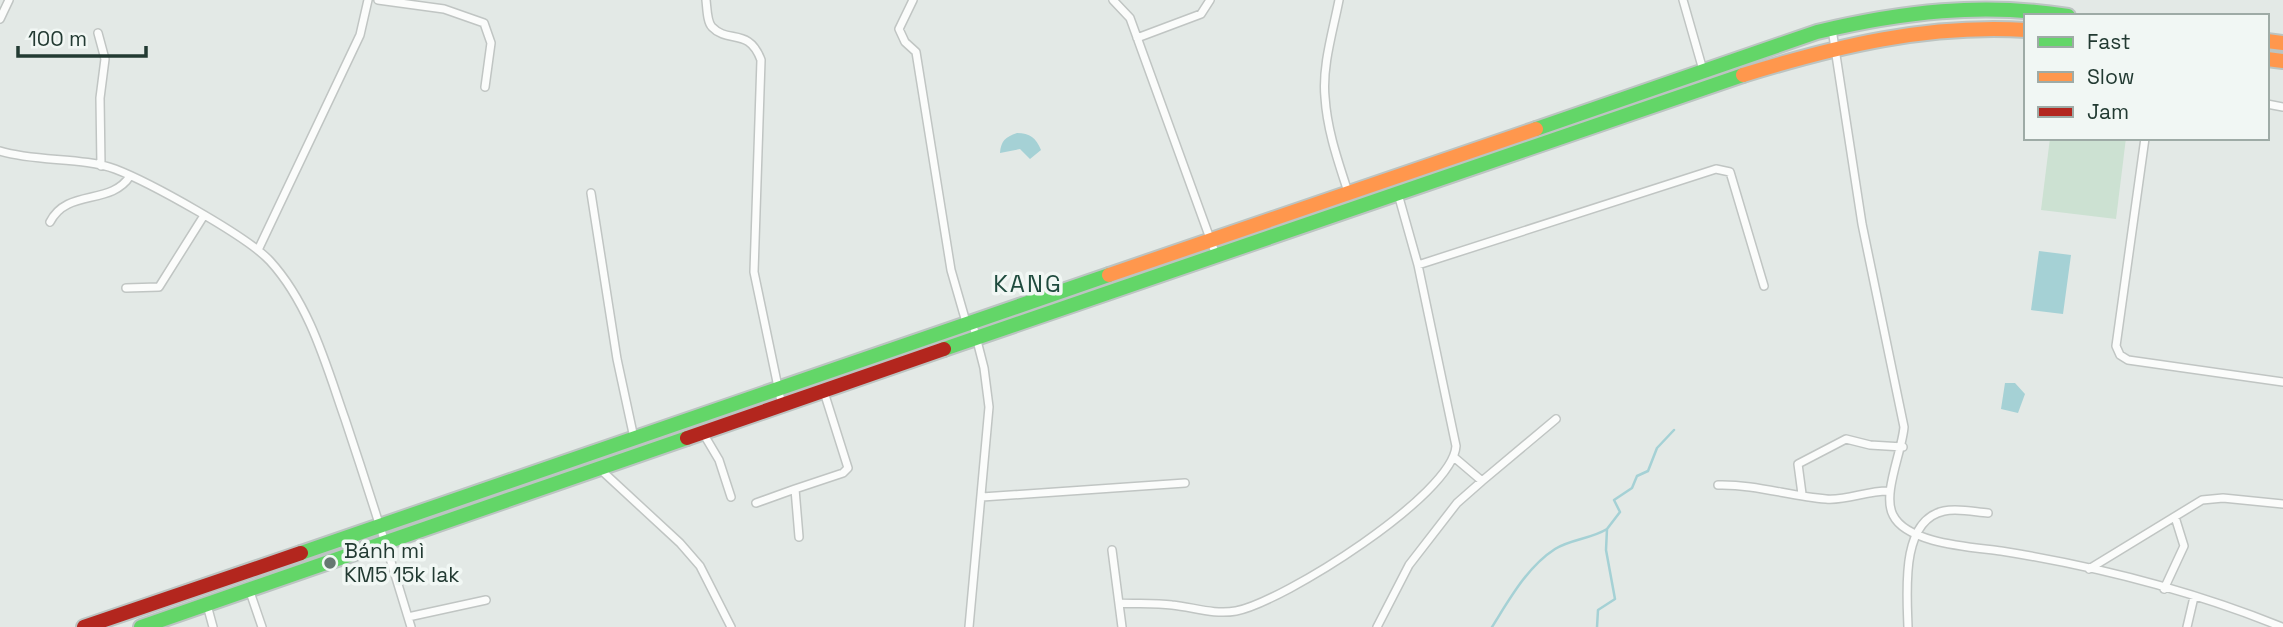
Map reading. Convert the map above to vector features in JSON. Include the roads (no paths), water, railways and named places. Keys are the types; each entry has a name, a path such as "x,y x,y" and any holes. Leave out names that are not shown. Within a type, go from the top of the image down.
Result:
{"highway":[{"path":"84,627 778,390 969,321 1832,28 1897,16 1976,10 2010,8 2054,14"},
{"path":"141,627 782,407 976,336 1614,119 1835,47 1901,34 1962,28 2024,30"},
{"path":"1609,103 1614,119"},
{"path":"152,605 158,621"}],"street":[{"path":"0,19 9,0"},
{"path":"258,250 360,35 368,0"},
{"path":"378,0 453,12 484,23 491,43 485,87"},
{"path":"706,0 710,25 714,30 747,40 761,60 754,272 782,407"},
{"path":"913,0 899,29 905,42 916,52 951,270 976,336 989,407 969,627"},
{"path":"1113,0 1130,18 1216,255"},
{"path":"1138,38 1201,14 1210,0"},
{"path":"1339,0 1324,96 1333,146 1348,192"},
{"path":"1683,0 1703,70"},
{"path":"1832,28 1862,224 1904,427 1903,447 1890,491 1889,503 1894,517 1916,532 1950,546 1999,551 2088,569 2194,597 2282,627"},
{"path":"98,33 105,60 100,98 101,166"},
{"path":"2145,140 2116,345 2120,355 2128,360 2283,382"},
{"path":"0,151 51,161 101,166 131,176 258,250 288,284 315,335 381,524 411,627"},
{"path":"1418,265 1716,169 1725,169 1730,172 1764,286"},
{"path":"50,222 56,210 66,204 117,191 131,176"},
{"path":"591,193 617,359 634,439"},
{"path":"1119,603 1173,605 1211,612 1236,611 1286,592 1374,535 1423,497 1455,458 1456,446 1418,265 1398,194"},
{"path":"126,288 159,287 204,217"},
{"path":"756,503 843,473 848,468 823,391"},
{"path":"1377,627 1409,565 1457,503 1556,419"},
{"path":"702,433 719,460 731,497"},
{"path":"1802,494 1798,464 1846,439 1870,445 1903,447"},
{"path":"1455,458 1482,481"},
{"path":"601,470 680,543 700,566 731,627"},
{"path":"982,497 1185,483"},
{"path":"1718,485 1746,484 1837,500 1874,490 1890,491"},
{"path":"795,489 799,537"},
{"path":"2088,569 2202,500 2223,498 2283,505"},
{"path":"1908,627 1908,581 1916,532 1931,516 1944,511 1989,513"},
{"path":"2164,589 2184,546 2175,517"},
{"path":"1112,550 1122,627"},
{"path":"249,589 262,627"},
{"path":"2186,627 2194,597"},
{"path":"408,617 486,600"},
{"path":"207,605 213,627"}],"water":[{"path":"1017,133 1032,137 1041,150 1030,159 1020,149 1000,153 1004,140"},
{"path":"2039,251 2071,255 2063,314 2031,310"},
{"path":"2005,383 2015,383 2025,394 2018,413 2001,409"}],"waterway":[{"path":"1597,627 1598,610 1615,599 1606,550 1607,529 1620,512 1614,500 1632,488 1637,476 1648,471 1657,448 1674,430"},
{"path":"1492,627 1519,585 1545,556 1561,546 1607,529"}],"place":[{"name":"Bánh mì KM5 15k lak","path":"330,563"}],"district":[{"name":"KANG","path":"1028,284"}]}
